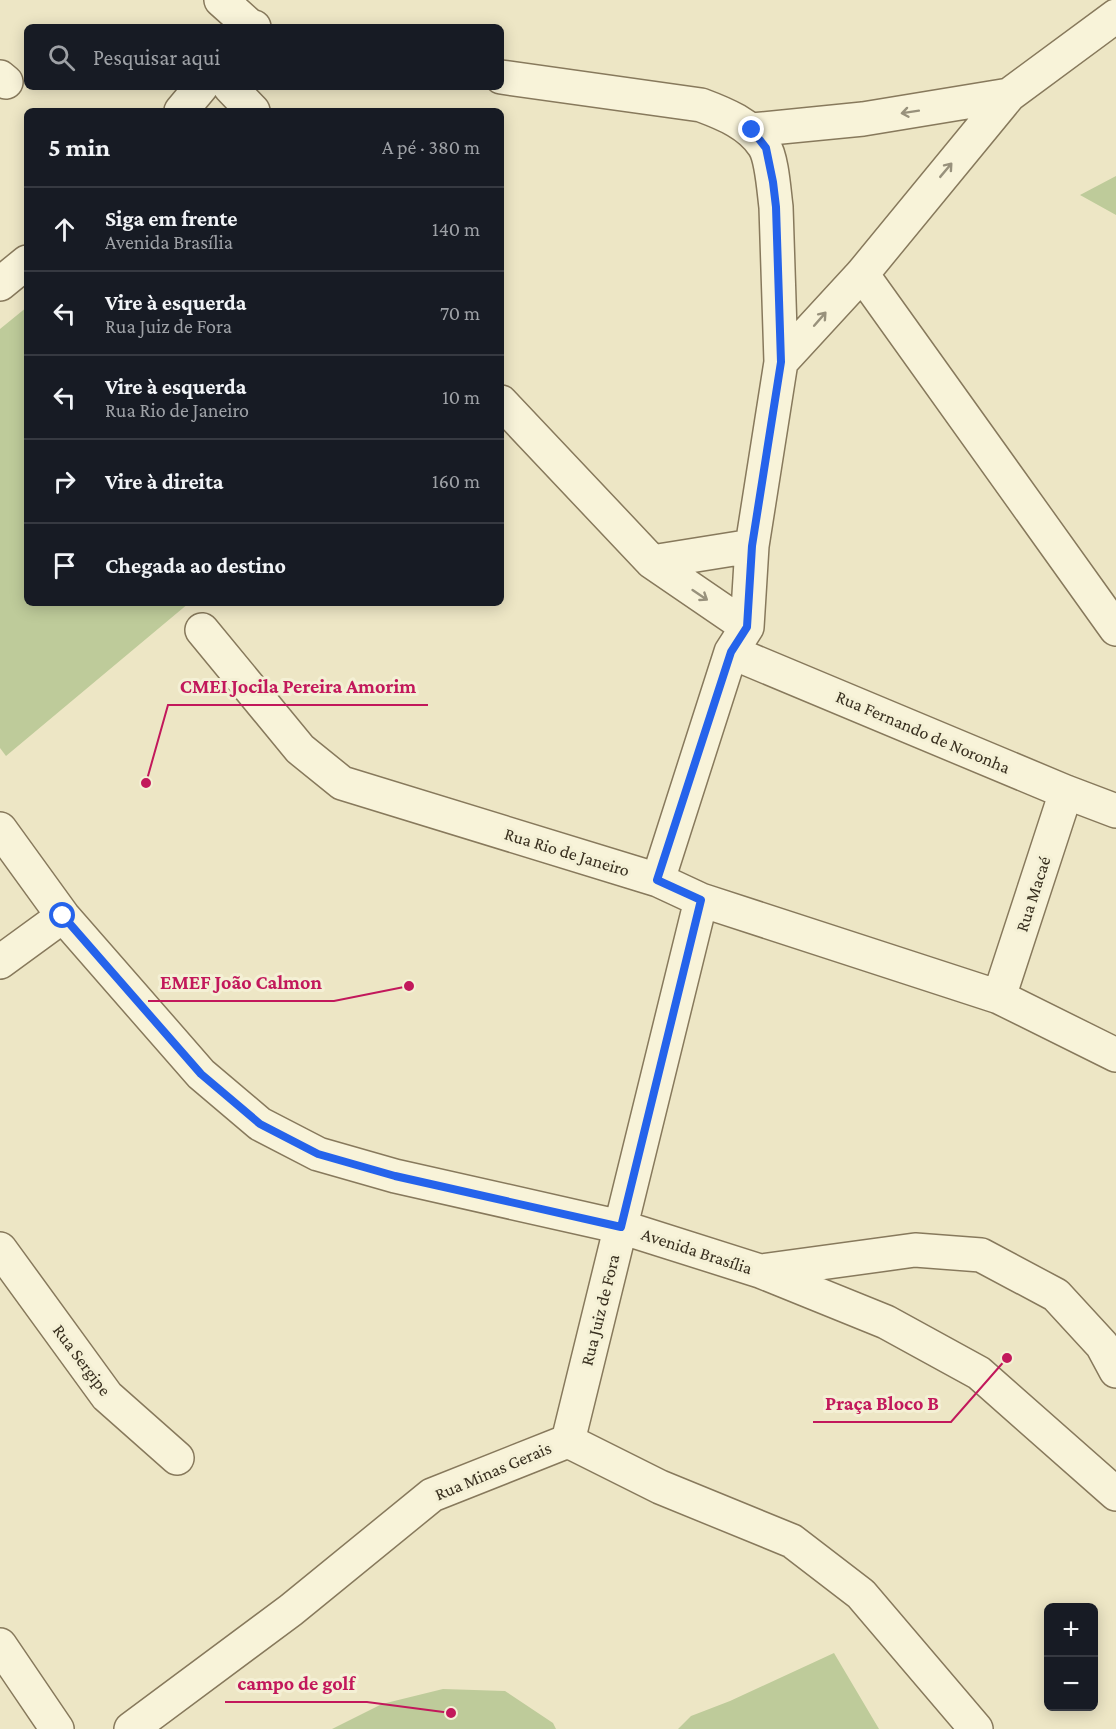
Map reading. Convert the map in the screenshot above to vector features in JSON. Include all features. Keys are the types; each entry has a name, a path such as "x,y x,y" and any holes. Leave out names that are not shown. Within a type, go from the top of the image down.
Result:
{"street":[{"path":"221,0 248,24"},
{"path":"781,362 862,274 1009,95 1116,15"},
{"path":"504,77 702,105 727,115 752,130 766,148 773,182 776,207 781,362 739,639 657,880"},
{"path":"184,108 198,90"},
{"path":"233,90 250,108"},
{"path":"752,130 863,119 1009,95"},
{"path":"0,284 24,264"},
{"path":"862,274 1116,630"},
{"name":"Rua Fernando de Noronha","path":"504,405 652,562 739,639 1066,792 1116,811"},
{"path":"652,562 752,546"},
{"name":"Rua Rio de Janeiro","path":"202,630 300,749 342,783 657,880 701,900 999,997 1116,1054"},
{"name":"Rua Macaé","path":"999,997 1066,792"},
{"name":"Avenida Brasília","path":"0,829 63,916 201,1074 260,1124 318,1154 384,1173 621,1227 760,1271 886,1322 979,1373 1116,1494"},
{"name":"Rua Juiz de Fora","path":"568,1441 701,900"},
{"path":"0,962 63,916"},
{"name":"Rua Sergipe","path":"0,1249 107,1396 177,1458"},
{"path":"760,1271 915,1250 981,1255 1056,1295 1102,1345 1116,1371"},
{"name":"Rua Minas Gerais","path":"131,1729 291,1610 432,1495 568,1441 660,1487 792,1541 861,1594 976,1729"},
{"path":"0,1645 57,1729"}],"green space":[{"path":"1116,176 1116,215 1080,195"},
{"path":"24,309 24,606 185,606 6,756 0,748 0,329"},
{"path":"834,1653 879,1729 678,1729 691,1716 730,1701"},
{"path":"443,1689 505,1691 553,1723 556,1729 332,1729 382,1704"}],"place":[{"name":"CMEI Jocila Pereira Amorim","path":"146,783"},
{"name":"EMEF João Calmon","path":"409,986"},
{"name":"Praça Bloco B","path":"1007,1358"},
{"name":"campo de golf","path":"451,1713"}],"route":[{"path":"63,916 201,1074 260,1124 318,1154 395,1176 621,1227 701,900 657,880 731,652 747,627 752,546 781,362 776,207 773,182 766,148 752,130"}]}
